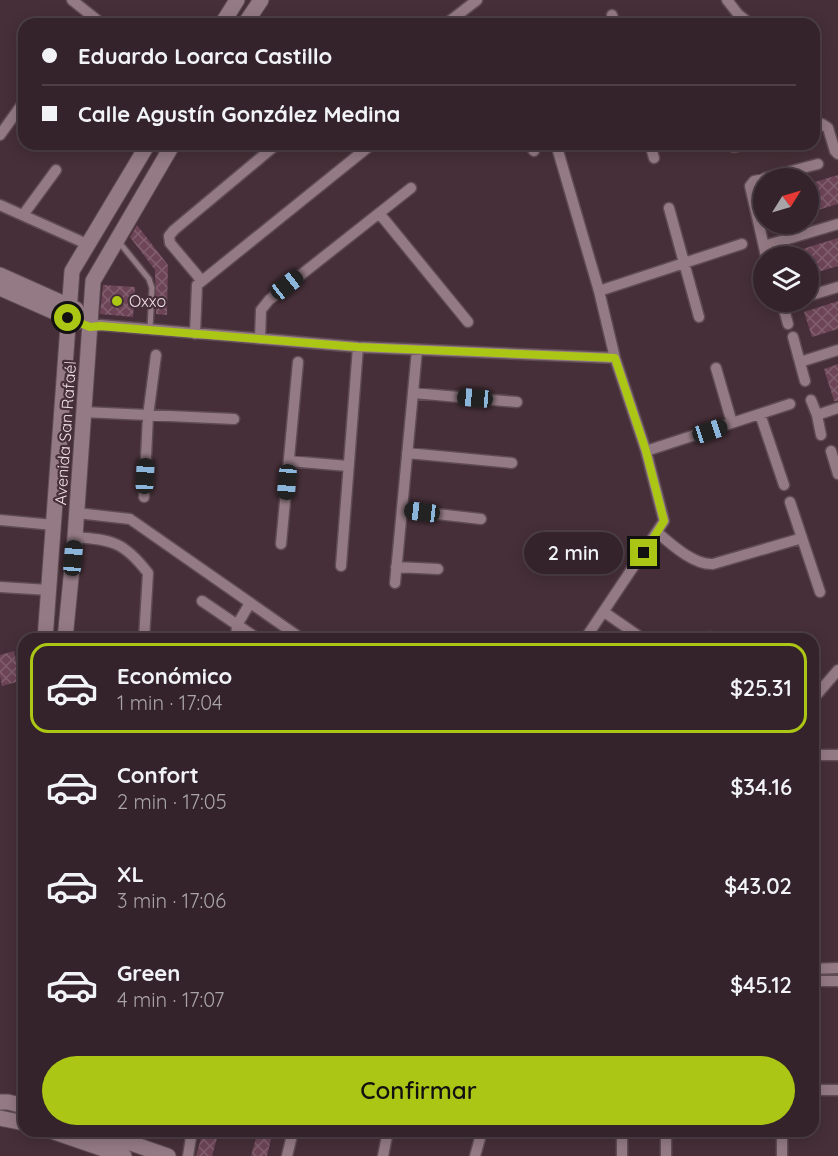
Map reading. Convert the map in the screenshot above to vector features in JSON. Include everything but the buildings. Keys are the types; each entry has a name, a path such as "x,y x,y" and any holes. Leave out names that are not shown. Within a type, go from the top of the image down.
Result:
{"main road":[{"path":"226,18 237,0"},
{"path":"249,18 261,0"},
{"name":"Avenida San Rafaél","path":"45,633 72,271 144,150"},
{"name":"Avenida San Rafaél","path":"66,633 93,323 93,281 164,150"},
{"path":"0,275 93,323"},
{"path":"0,288 69,312"},
{"path":"0,1102 18,1105"},
{"path":"0,1118 18,1121"},
{"path":"69,1137 124,1156"},
{"path":"123,1137 168,1156"}],"street":[{"path":"72,0 94,18"},
{"path":"454,18 477,0"},
{"path":"727,0 740,18"},
{"path":"0,135 18,110"},
{"path":"820,124 828,128 838,154"},
{"path":"202,281 170,243 169,236 270,150"},
{"path":"195,334 197,285 365,150"},
{"path":"558,150 599,291 615,358 646,451 664,521 589,633"},
{"path":"652,150 654,158"},
{"path":"804,168 818,164"},
{"path":"23,215 56,170"},
{"path":"753,182 750,186 753,199"},
{"path":"260,339 261,310 269,300 411,188"},
{"path":"0,205 89,245"},
{"path":"669,208 699,317"},
{"path":"379,213 468,322"},
{"path":"779,246 838,224"},
{"path":"599,291 742,244"},
{"path":"819,292 838,286"},
{"path":"786,312 788,324"},
{"path":"93,323 150,331 358,347 615,358"},
{"path":"793,338 805,381"},
{"path":"341,566 358,347"},
{"path":"395,583 417,350"},
{"path":"800,362 838,350"},
{"path":"144,496 148,416 156,355"},
{"path":"281,544 298,362"},
{"path":"716,368 732,423"},
{"path":"413,393 517,402"},
{"path":"811,400 821,435"},
{"path":"646,451 790,404"},
{"path":"817,415 838,408"},
{"path":"84,412 234,419"},
{"path":"760,414 784,485"},
{"path":"831,451 838,470"},
{"path":"407,453 512,463"},
{"path":"289,461 348,466"},
{"path":"790,502 820,592"},
{"path":"402,510 481,519"},
{"path":"77,513 130,519 293,633"},
{"path":"0,520 54,525"},
{"path":"658,533 678,549 705,564 713,564 802,538"},
{"path":"75,537 113,542 136,557 148,573 144,633"},
{"path":"396,567 438,569"},
{"path":"0,587 49,590"},
{"path":"202,601 249,633"},
{"path":"236,633 237,625 250,603"},
{"path":"604,612 634,633"},
{"path":"819,692 838,670"},
{"path":"819,755 838,755"},
{"path":"819,969 838,968"},
{"path":"819,981 838,981"},
{"path":"819,1090 838,1090"},
{"path":"189,1156 191,1137"},
{"path":"287,1156 292,1137"},
{"path":"383,1156 387,1137"},
{"path":"475,1156 480,1137"},
{"path":"622,1137 622,1156"},
{"path":"666,1137 666,1156"},
{"path":"782,1137 782,1156"}],"lane":[{"path":"117,240 149,279 152,288 150,331"}],"place":[{"name":"Oxxo","path":"117,301"}],"route":[{"path":"68,318 90,327 358,347 615,358 663,510 663,525 644,553"}]}
